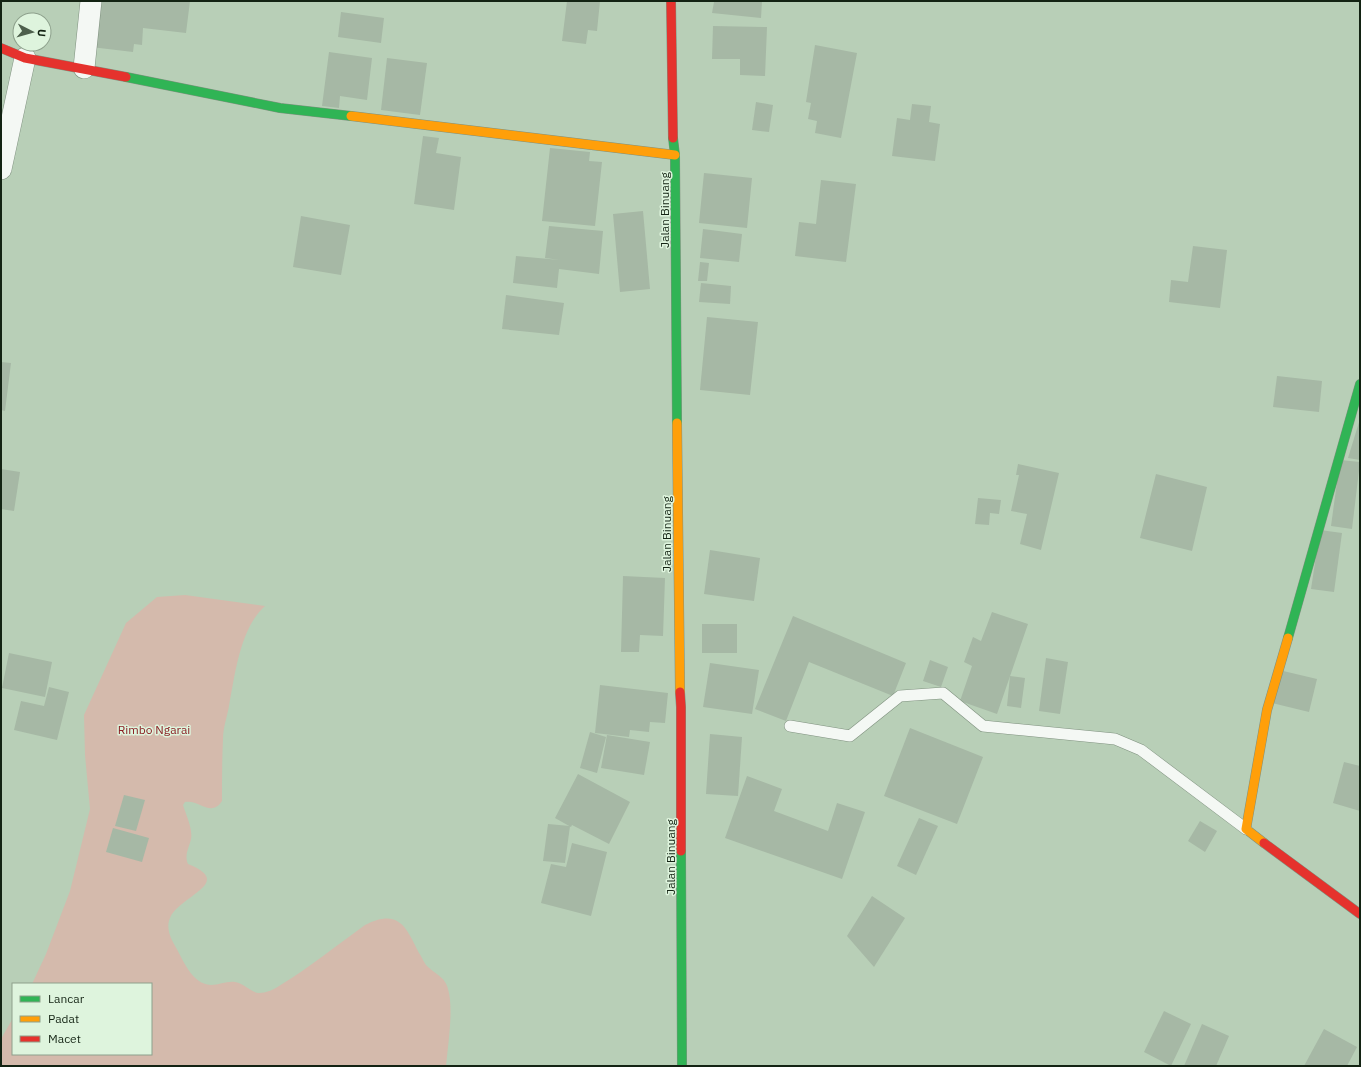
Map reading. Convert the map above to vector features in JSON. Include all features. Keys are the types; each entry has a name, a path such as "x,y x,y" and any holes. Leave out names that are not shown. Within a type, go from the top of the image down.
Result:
{"street":[{"path":"84,68 91,1"},
{"name":"Jalan Binuang","path":"671,1 673,134 675,155 679,665 682,707 682,1066"},
{"path":"1,48 25,58 84,68 280,108 675,155"},
{"path":"1,169 25,58"},
{"path":"1360,384 1267,710 1246,829 1360,914"}],"lane":[{"path":"790,726 850,736 900,696 943,693 983,726 1115,739 1141,750 1246,829"}],"green space":[{"name":"Rimbo Ngarai","path":"185,595 265,606 257,615 244,639 236,667 223,735 222,801 214,808 205,807 190,802 185,802 183,805 190,826 191,835 187,855 188,864 201,871 207,877 206,884 175,910 169,921 168,928 170,935 188,970 193,976 204,984 211,985 235,982 256,993 269,991 301,972 365,925 377,920 394,920 405,928 426,965 441,977 448,987 450,1019 446,1066 1,1066 1,1039 12,1020 12,1055 152,1055 152,983 32,983 46,954 70,891 90,809 85,755 84,715 126,623 157,597"}],"building":[{"path":"96,1 190,1 186,33 143,28 142,45 134,44 133,52 91,47"},
{"path":"567,1 600,1 597,31 588,30 586,44 562,41"},
{"path":"710,1 762,1 761,18 712,13 714,2"},
{"path":"341,12 384,18 381,43 338,37"},
{"path":"713,26 767,27 765,76 740,75 740,59 712,59"},
{"path":"815,45 857,53 841,138 815,133 817,121 808,119 811,103 806,102"},
{"path":"329,52 372,58 367,100 340,96 339,108 322,106"},
{"path":"387,58 427,63 420,115 381,110"},
{"path":"756,102 773,105 769,132 752,130"},
{"path":"912,104 931,106 929,122 940,124 935,161 892,156 897,118 910,120"},
{"path":"423,136 439,138 436,153 461,157 454,210 414,204"},
{"path":"550,148 590,152 589,161 602,162 595,226 542,221"},
{"path":"704,173 752,178 747,228 699,223"},
{"path":"821,180 856,184 846,262 795,256 799,222 816,224"},
{"path":"643,211 650,289 620,292 613,214"},
{"path":"301,216 350,225 341,275 293,267"},
{"path":"549,226 603,231 599,274 559,269 557,288 513,283 516,256 560,260 545,258"},
{"path":"703,229 742,234 739,262 700,258"},
{"path":"1193,246 1227,250 1220,308 1169,302 1171,280 1188,282"},
{"path":"700,262 709,263 707,281 698,281"},
{"path":"701,283 731,286 730,304 699,302"},
{"path":"506,295 564,303 559,335 502,329"},
{"path":"707,317 758,322 750,395 700,390"},
{"path":"1,362 11,363 5,411 1,410"},
{"path":"1277,376 1322,381 1319,412 1273,407"},
{"path":"1360,419 1360,460 1348,458"},
{"path":"1340,460 1360,462 1352,529 1331,526"},
{"path":"1018,464 1059,473 1041,550 1020,544 1027,514 1011,511 1019,475 1016,475"},
{"path":"1,469 20,472 14,511 1,509"},
{"path":"1156,474 1207,487 1192,551 1140,538"},
{"path":"978,498 1001,500 999,514 990,513 989,525 975,524"},
{"path":"1320,530 1342,533 1334,592 1311,589"},
{"path":"710,550 760,558 754,601 704,594"},
{"path":"623,576 665,578 663,636 640,635 639,652 621,652"},
{"path":"992,612 1028,624 997,714 960,701 972,666 964,662 973,637 981,641"},
{"path":"793,616 906,663 893,696 809,662 786,721 755,709"},
{"path":"702,624 737,624 737,653 702,653"},
{"path":"9,653 52,662 45,697 2,688"},
{"path":"1046,658 1068,662 1060,714 1039,711"},
{"path":"930,660 948,667 941,687 923,681"},
{"path":"710,663 759,670 752,714 703,707"},
{"path":"1279,670 1317,679 1309,712 1272,703"},
{"path":"1010,676 1025,678 1021,708 1007,706"},
{"path":"600,685 668,693 665,723 650,722 649,732 630,730 629,737 595,733"},
{"path":"49,687 69,692 57,740 14,730 21,701 44,706"},
{"path":"910,728 983,757 957,824 884,796"},
{"path":"590,732 606,737 597,773 580,768"},
{"path":"710,734 742,737 738,796 706,794"},
{"path":"607,735 650,742 644,775 601,768"},
{"path":"1344,762 1360,766 1360,811 1333,803"},
{"path":"578,774 630,802 609,844 555,818"},
{"path":"747,776 782,789 774,811 828,831 837,803 865,812 842,879 725,838"},
{"path":"124,795 145,800 136,831 115,826"},
{"path":"919,818 938,826 916,875 897,866"},
{"path":"1200,821 1217,831 1205,852 1188,841"},
{"path":"548,824 570,826 565,863 543,861"},
{"path":"113,828 149,838 142,862 106,852"},
{"path":"572,843 607,852 591,916 541,903 551,864 566,867"},
{"path":"872,896 905,918 874,967 847,936"},
{"path":"1164,1011 1191,1024 1171,1066 1144,1052"},
{"path":"1202,1024 1229,1036 1216,1066 1184,1066"},
{"path":"1324,1029 1357,1047 1347,1066 1304,1066"}],"traffic: fast":[{"path":"126,77 280,108 351,116"},
{"path":"673,138 675,155 677,423"},
{"path":"1288,638 1360,384"},
{"path":"681,851 682,1066"}],"traffic: slow":[{"path":"351,116 675,155"},
{"path":"677,423 680,692"},
{"path":"1264,843 1246,829 1267,710 1288,638"}],"traffic: jam":[{"path":"671,1 673,138"},
{"path":"1,48 25,58 126,77"},
{"path":"680,692 681,851"},
{"path":"1264,843 1360,914"}]}
